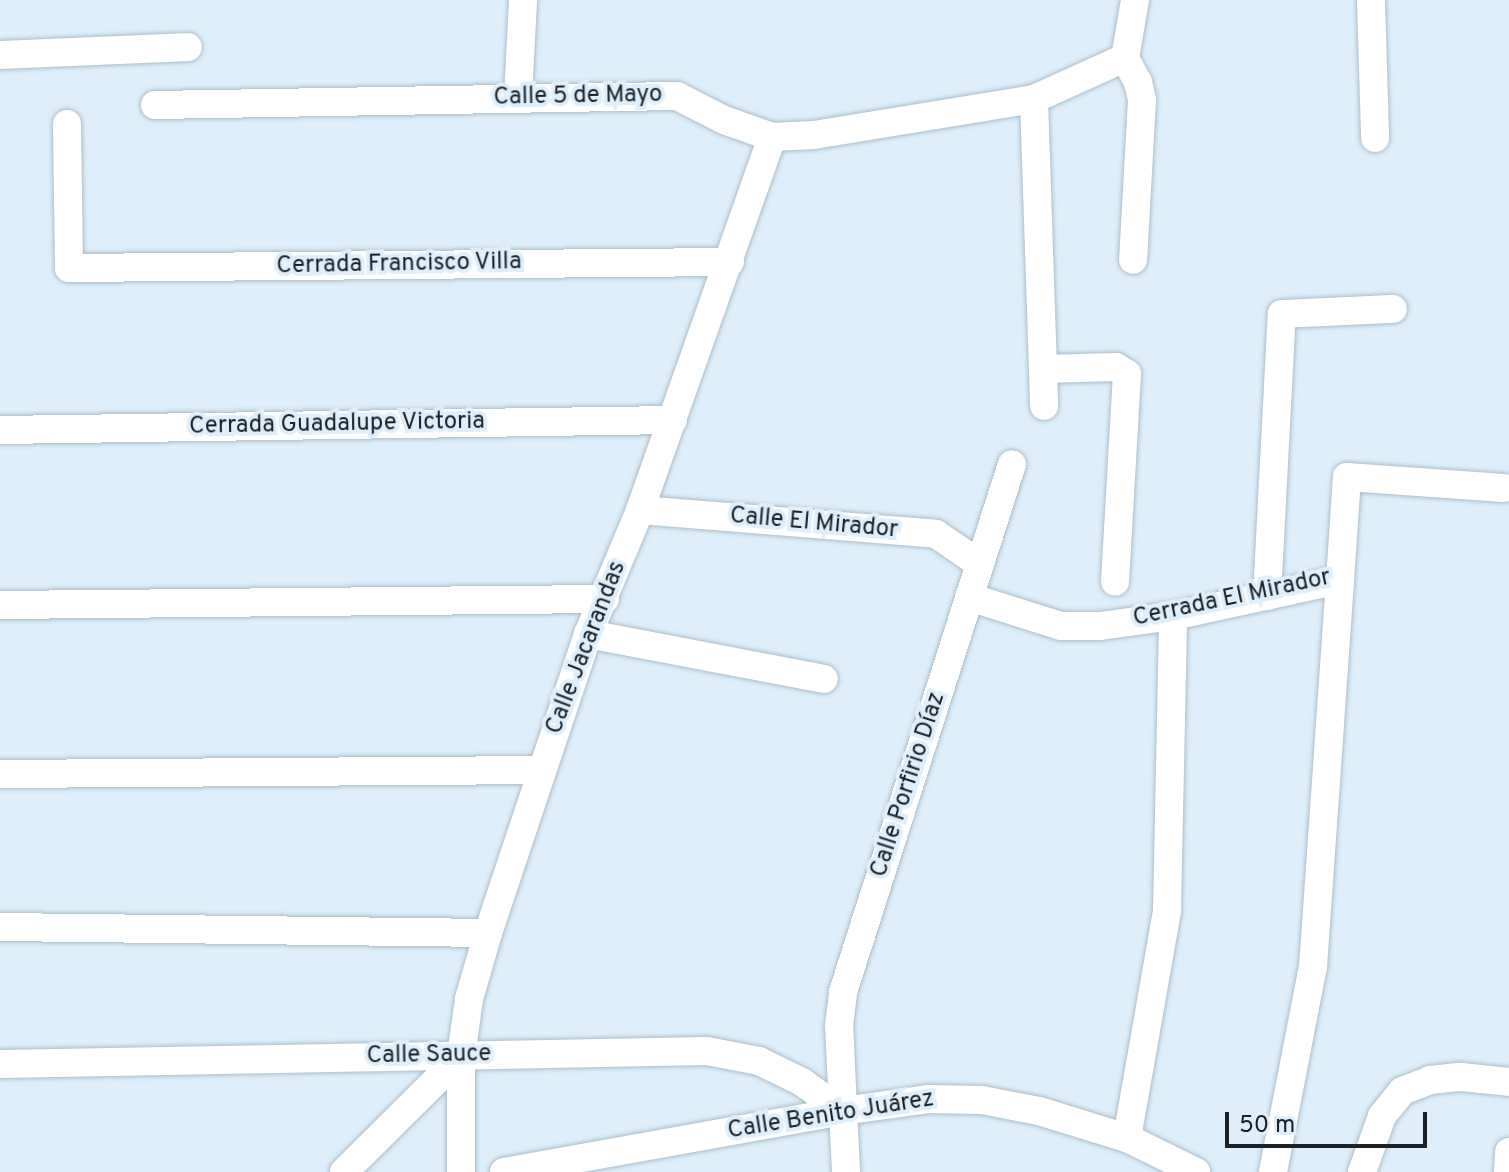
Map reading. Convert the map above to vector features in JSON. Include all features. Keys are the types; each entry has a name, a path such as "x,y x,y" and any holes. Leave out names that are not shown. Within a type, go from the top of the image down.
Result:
{"street":[{"path":"518,97 523,0"},
{"path":"1133,260 1142,100 1138,82 1125,58 1135,0"},
{"path":"1371,0 1375,138"},
{"path":"0,55 188,47"},
{"name":"Calle 5 de Mayo","path":"155,105 677,96 724,120 772,137 814,135 1034,99 1125,58"},
{"path":"1034,99 1044,406"},
{"name":"Cerrada Francisco Villa","path":"67,124 69,268 730,262"},
{"name":"Calle Jacarandas","path":"461,1172 461,1056 469,999 488,933 588,634 640,510 772,137"},
{"path":"1267,596 1282,314 1393,309"},
{"path":"1043,369 1116,367 1127,374 1115,582"},
{"name":"Cerrada Guadalupe Victoria","path":"0,430 673,420"},
{"name":"Calle Porfirio Díaz","path":"846,1172 839,1026 843,992 1012,464"},
{"name":"Cerrada El Mirador","path":"969,597 1061,626 1100,626 1173,616 1340,580 1347,477 1504,488"},
{"name":"Calle El Mirador","path":"640,510 936,534 980,564"},
{"path":"1273,1172 1313,967 1340,580"},
{"path":"0,605 605,599"},
{"path":"1127,1138 1167,910 1173,616"},
{"path":"588,634 824,679"},
{"path":"0,774 542,770"},
{"path":"0,927 488,933"},
{"name":"Calle Sauce","path":"0,1064 707,1051 759,1061 802,1082 842,1111"},
{"path":"344,1172 461,1056"},
{"path":"1362,1172 1382,1116 1402,1091 1430,1080 1461,1077 1509,1082"},
{"name":"Calle Benito Juárez","path":"504,1172 842,1111 928,1099 982,1100 1039,1111 1127,1138 1189,1171"},
{"path":"1508,1172 1509,1152"}]}
